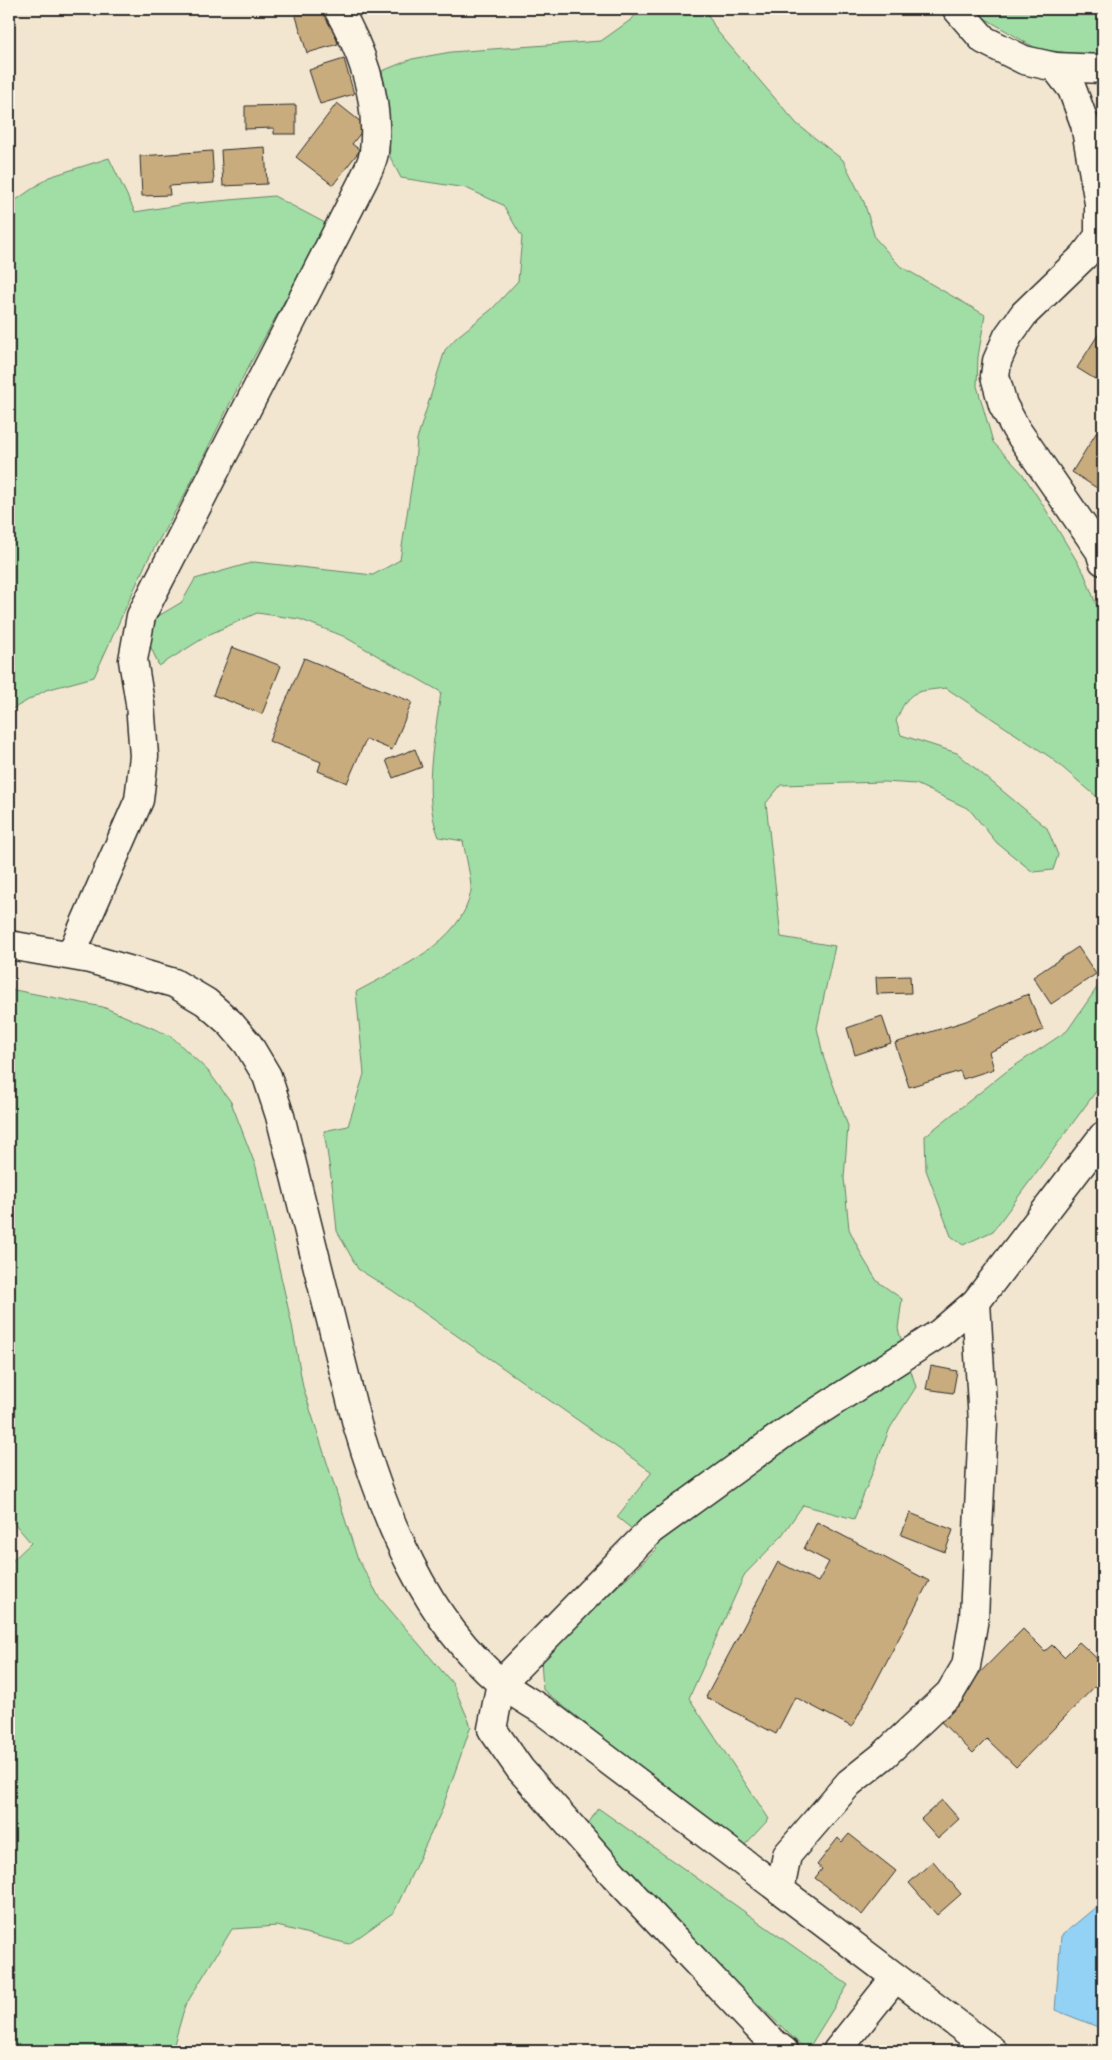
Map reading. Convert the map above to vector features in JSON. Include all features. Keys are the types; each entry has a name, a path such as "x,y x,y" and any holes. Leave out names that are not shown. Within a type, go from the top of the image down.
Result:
{"street":[{"path":"71,955 139,800 144,756 140,703 133,660 141,616 363,181 374,154 374,112 367,72 358,48 338,9"},
{"path":"957,9 984,40 1024,60 1055,68 1103,69"},
{"path":"1055,68 1072,89 1085,124 1099,203 1099,236 1084,256 1024,314 1008,336 997,361 995,376 1003,405 1016,429 1100,552 1103,561"},
{"path":"9,945 71,955 174,983 206,1002 230,1023 248,1044 267,1076 280,1116 357,1424 372,1472 389,1516 417,1576 458,1640 501,1683 542,1710 993,2051"},
{"path":"784,2051 771,2042 614,1876 520,1769 492,1729 501,1683 652,1530 786,1432 940,1333 976,1302 1103,1136"},
{"path":"780,1890 787,1855 850,1783 883,1756 950,1693 966,1666 974,1618 983,1423 976,1302"},
{"path":"837,2051 895,1978"}],"green space":[{"path":"640,9 705,9 717,31 797,124 843,160 864,202 875,238 900,266 985,315 978,357 977,386 993,442 1022,473 1043,505 1084,573 1103,622 1103,802 1050,757 946,688 927,690 914,694 905,703 896,721 901,735 957,753 1047,828 1058,855 1053,870 1033,872 997,843 969,809 916,784 884,782 781,785 766,803 781,937 835,946 817,1028 824,1059 848,1126 844,1178 849,1229 877,1281 902,1299 898,1329 916,1387 890,1428 854,1519 803,1505 780,1538 745,1574 689,1698 769,1819 742,1848 543,1690 541,1659 657,1549 617,1517 652,1472 393,1291 358,1269 337,1231 324,1131 348,1126 364,1074 356,992 408,964 441,940 455,925 465,909 471,891 463,841 439,837 431,802 431,765 441,692 343,636 299,619 257,613 210,634 159,666 150,645 155,618 182,602 195,579 254,562 373,575 400,560 417,439 445,350 457,337 492,309 518,281 522,237 503,205 466,188 401,178 390,157 388,105 382,71 412,59 451,52 601,41 632,19"},
{"path":"975,9 1103,9 1103,54 1085,55 1037,49 981,16"},
{"path":"109,158 135,212 185,204 274,196 327,224 245,373 185,494 147,561 94,677 46,690 9,711 9,205 49,177"},
{"path":"1103,979 1103,1082 993,1231 963,1245 951,1236 926,1170 925,1136 1007,1071 1067,1031"},
{"path":"9,989 103,1007 171,1036 208,1071 231,1102 256,1167 292,1325 303,1387 357,1557 379,1597 453,1684 471,1726 441,1812 394,1912 349,1944 277,1926 232,1929 185,2006 172,2051 9,2051 9,1564 31,1543 9,1517"},
{"path":"598,1808 848,1985 807,2051 672,1922 587,1826"}],"water":[{"path":"1103,1901 1103,2029 1055,2010 1061,1936"}],"building":[{"path":"309,9 328,9 338,44 307,53 295,13"},
{"path":"344,59 354,94 320,104 309,70"},
{"path":"337,103 366,126 352,144 360,150 333,185 296,157"},
{"path":"296,105 296,134 274,134 274,128 245,129 245,106"},
{"path":"265,147 267,184 223,186 221,150"},
{"path":"212,151 214,183 169,186 170,195 142,196 140,156"},
{"path":"1103,327 1103,384 1077,368"},
{"path":"1103,422 1103,492 1072,472"},
{"path":"232,647 281,666 262,714 213,695"},
{"path":"304,658 412,702 392,750 366,739 347,783 318,771 321,762 269,741"},
{"path":"415,749 422,767 393,778 386,760"},
{"path":"1078,947 1096,974 1051,1004 1033,977"},
{"path":"910,976 911,993 877,994 876,977"},
{"path":"1028,994 1043,1030 989,1052 994,1069 963,1079 960,1071 909,1087 895,1043 966,1021"},
{"path":"882,1016 891,1043 855,1055 847,1028"},
{"path":"931,1366 957,1371 953,1393 926,1389"},
{"path":"910,1513 953,1530 945,1552 901,1535"},
{"path":"817,1522 929,1581 852,1727 795,1697 776,1734 706,1697 778,1562 818,1582 829,1562 804,1549"},
{"path":"1023,1629 1045,1651 1052,1645 1064,1657 1079,1642 1103,1664 1103,1678 1016,1767 987,1739 973,1753 936,1717"},
{"path":"942,1800 959,1819 938,1838 921,1819"},
{"path":"849,1834 896,1871 862,1915 815,1878 822,1869 817,1865 838,1838 842,1842"},
{"path":"933,1861 961,1894 937,1915 909,1883"}]}
